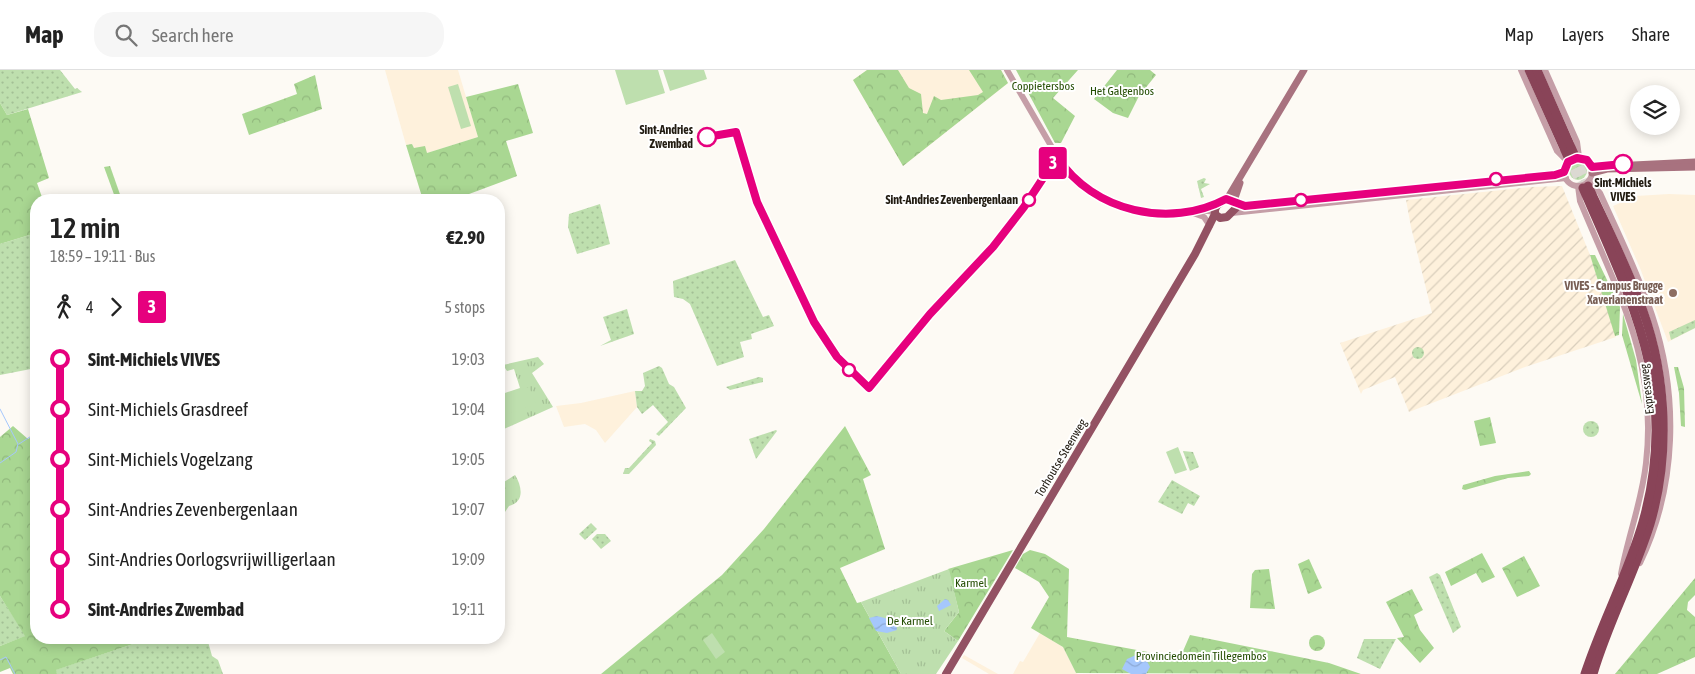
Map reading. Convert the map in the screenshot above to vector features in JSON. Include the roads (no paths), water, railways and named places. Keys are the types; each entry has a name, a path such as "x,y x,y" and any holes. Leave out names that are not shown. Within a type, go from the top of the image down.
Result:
{"highway":[{"path":"1529,70 1572,158"},
{"path":"1537,70 1572,158"},
{"name":"Expressweg","path":"1584,185 1639,320 1648,356 1655,398 1656,451 1650,493 1636,546 1594,674"},
{"name":"Expressweg","path":"1585,674 1620,593"}],"main road":[{"path":"1232,201 1218,204 1217,215 1232,213 1232,201 1237,188 1304,70"},
{"path":"1592,170 1695,162"},
{"path":"1592,170 1695,167"},
{"name":"Torhoutse Steenweg","path":"1195,254 1217,215"},
{"name":"Torhoutse Steenweg","path":"946,674 1217,215"}],"street":[{"path":"1007,70 1061,162 1084,186 1108,201 1134,210 1159,214 1205,210 1217,215"},
{"path":"1521,70 1557,151 1572,158 1587,160 1592,170 1584,185 1572,184 1565,175"},
{"path":"1545,70 1577,142 1565,175"},
{"path":"1232,213 1565,175"},
{"name":"Expressweg","path":"1584,185 1600,193 1643,290 1662,348 1670,400 1669,457 1663,502 1650,543 1620,593 1642,493 1646,462 1648,415 1639,348 1626,307 1580,201 1584,185"},
{"path":"1232,201 1245,206 1345,199"},
{"path":"1186,212 1218,204"},
{"path":"1186,212 1204,218 1210,226"}],"water":[{"path":"945,599 951,605 939,611 937,606"},
{"path":"877,616 896,621 897,630 887,633 876,631 869,618"},
{"path":"1136,655 1147,661 1150,667 1146,674 1131,674 1122,669 1127,659"}],"waterway":[{"path":"0,409 18,444 16,452 0,463"},
{"path":"19,444 30,437"},
{"path":"0,660 6,657 15,674"}],"tunnel":[{"path":"1574,154 1588,186"},
{"path":"1568,157 1583,188"}],"place":[{"name":"Sint-Andries Zwembad","path":"707,137"},
{"name":"Sint-Michiels VIVES","path":"1623,164"},
{"name":"Sint-Andries Zevenbergenlaan","path":"1029,200"},
{"name":"VIVES - Campus Brugge Xaverianenstraat","path":"1673,293"}],"park label":[{"name":"Coppietersbos","path":"1043,86"},
{"name":"Het Galgenbos","path":"1122,91"},
{"name":"Karmel","path":"971,583"},
{"name":"De Karmel","path":"910,621"},
{"name":"Provinciedomein Tillegembos","path":"1201,656"}]}
